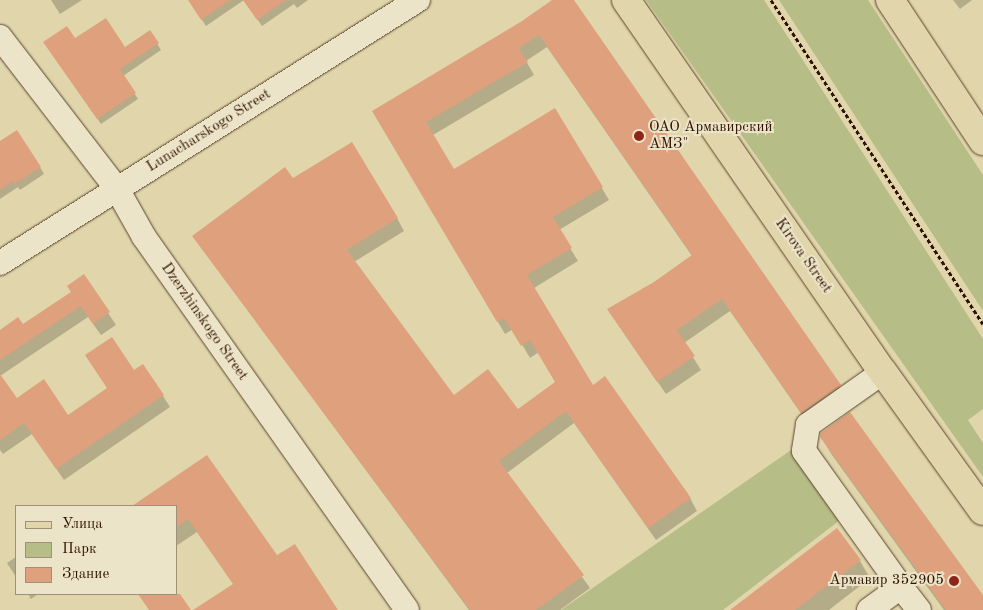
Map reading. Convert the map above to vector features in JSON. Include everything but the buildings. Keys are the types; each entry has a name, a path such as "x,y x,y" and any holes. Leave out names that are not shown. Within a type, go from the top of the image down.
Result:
{"main road":[{"name":"Kirova Street","path":"626,0 883,372 983,511"},
{"path":"890,0 983,141"}],"street":[{"name":"Lunacharskogo Street","path":"0,263 418,0"},
{"name":"Dzerzhinskogo Street","path":"0,37 117,189 144,237 407,610"},
{"path":"883,372 808,425 804,451 919,610"},
{"path":"869,610 902,587"}],"path":[{"path":"771,0 983,324"}],"green space":[{"path":"646,0 764,0 983,339 983,409 968,420 983,443 983,477"},
{"path":"779,0 868,0 983,175 983,311"},
{"path":"791,450 840,520 723,610 561,610"}],"place":[{"name":"ОАО Армавирский АМЗ\"","path":"639,136"},
{"name":"Армавир 352905","path":"954,581"}]}
